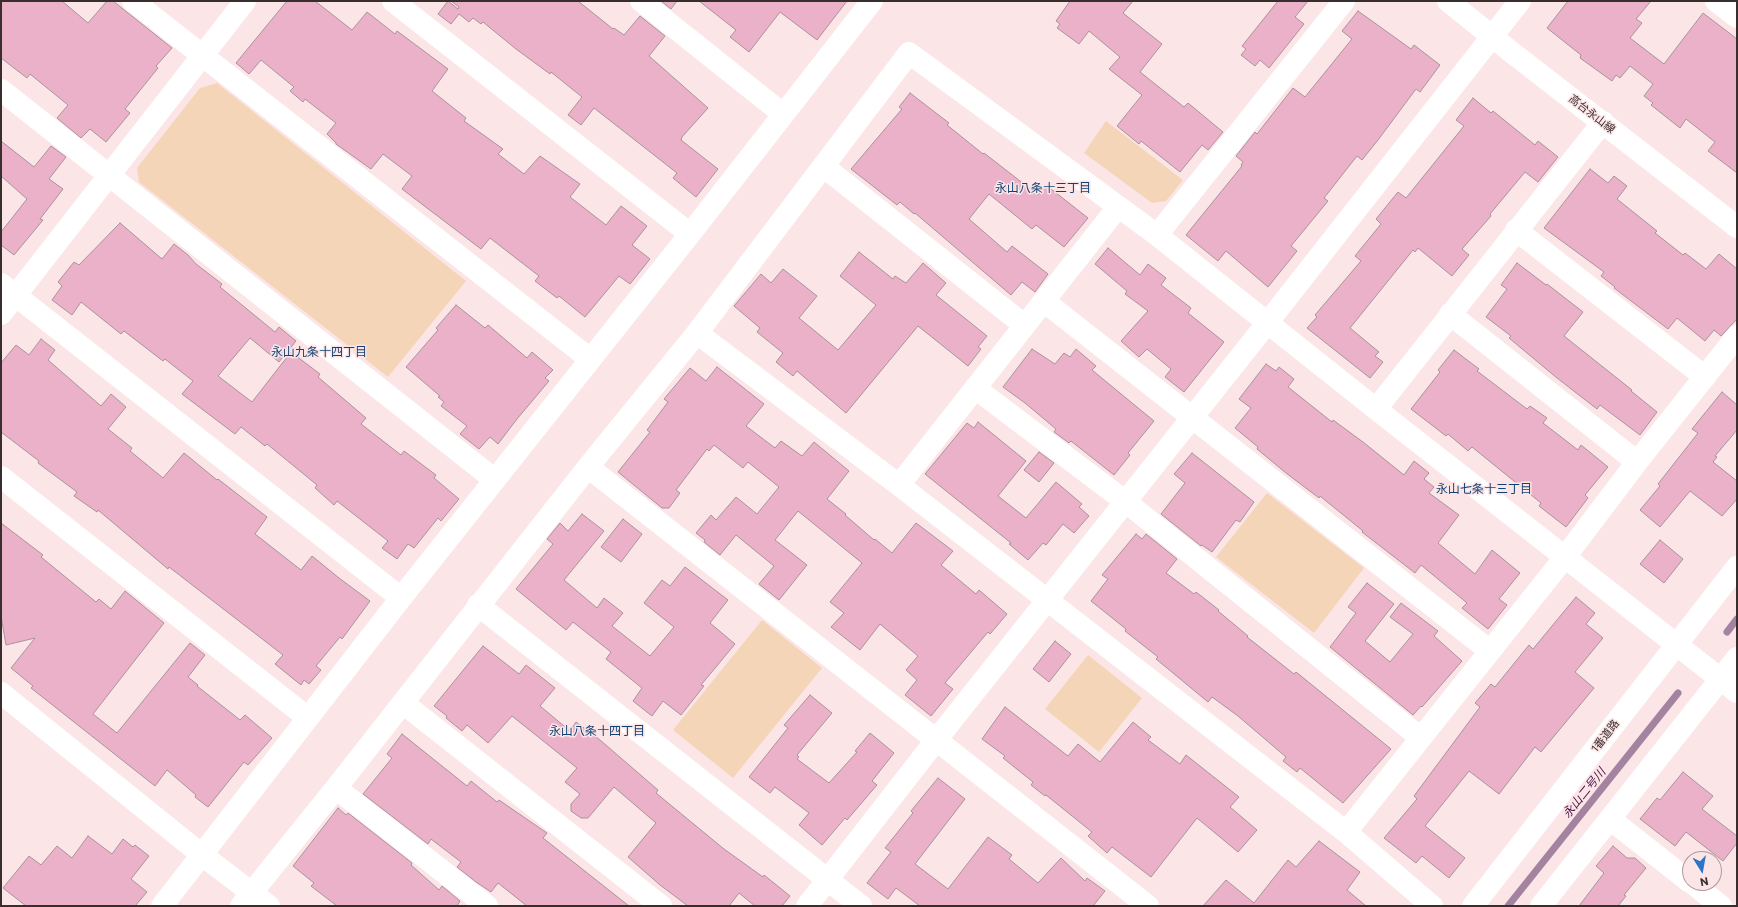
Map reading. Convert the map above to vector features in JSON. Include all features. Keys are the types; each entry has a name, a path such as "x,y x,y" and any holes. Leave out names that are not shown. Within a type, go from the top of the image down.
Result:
{"street":[{"path":"133,1 590,359"},
{"path":"1,314 8,290 110,175 245,1"},
{"path":"393,1 690,234"},
{"path":"641,1 783,114"},
{"path":"162,906 401,598 690,234 872,1"},
{"path":"1158,235 1344,1"},
{"name":"高台永山線","path":"1448,1 1737,226"},
{"path":"807,906 937,739 1126,502 1520,1"},
{"path":"1716,1 1737,17"},
{"path":"247,899 588,467 698,333 909,53 1158,235 1376,409 1737,692"},
{"path":"1,90 495,480"},
{"path":"1376,409 1516,230 1603,122"},
{"path":"823,166 1024,325"},
{"path":"899,485 1024,325 1045,302 1118,207"},
{"path":"1516,230 1705,377"},
{"path":"8,290 401,598"},
{"path":"1045,302 1490,651"},
{"path":"1450,314 1637,462"},
{"path":"698,333 899,485 1346,832 1432,906"},
{"path":"1346,832 1565,557 1637,462 1737,336"},
{"path":"975,388 1126,502 1421,738"},
{"path":"588,467 937,739 1148,906"},
{"path":"1,477 308,718"},
{"name":"1番道路","path":"1473,906 1737,567"},
{"path":"478,606 860,906"},
{"path":"1541,906 1737,658"},
{"path":"1,693 202,855 247,899 269,906"},
{"path":"403,703 661,906"},
{"path":"336,788 487,906"},
{"path":"1610,819 1682,875"},
{"path":"1702,891 1721,906"}],"shaded area":[{"path":"217,83 466,281 388,377 139,182 137,168 200,88"},
{"path":"1106,121 1183,180 1166,201 1152,203 1084,153"},
{"path":"1267,493 1364,568 1314,633 1216,557"},
{"path":"762,620 822,668 733,778 673,730"},
{"path":"1088,655 1142,698 1099,752 1045,709"}],"building":[{"path":"1,1 62,1 88,23 107,1 113,1 172,48 156,66 158,68 125,109 130,113 106,142 90,129 81,138 57,118 68,105 30,74 27,78 1,58"},
{"path":"287,1 315,1 352,30 367,12 395,34 397,31 448,69 432,91 466,118 464,121 503,149 498,154 524,174 540,156 580,184 570,197 606,225 621,206 647,226 632,245 650,259 630,284 619,276 585,317 559,296 557,298 535,281 539,276 490,238 481,249 402,189 412,176 383,154 371,169 336,144 327,134 336,123 305,99 303,102 290,91 294,87 261,60 249,74 236,63"},
{"path":"448,1 458,9 459,7 451,1 578,1 613,29 614,28 624,35 640,16 665,36 649,56 708,108 681,140 718,169 696,197 673,178 677,173 594,108 581,125 568,115 582,97 551,72 550,74 516,49 483,22 481,24 473,18 469,22 459,14 451,24 438,14"},
{"path":"661,1 677,1 671,9"},
{"path":"699,1 847,1 817,40 780,12 749,52 730,37 736,30"},
{"path":"1070,1 1133,1 1123,13 1162,44 1140,72 1184,107 1188,103 1223,132 1208,150 1202,145 1180,172 1141,141 1139,144 1117,126 1142,95 1109,69 1120,57 1089,31 1079,44 1057,28 1060,24 1056,21"},
{"path":"1278,1 1308,1 1295,17 1304,24 1269,68 1260,60 1255,66 1241,55 1246,49 1242,46"},
{"path":"1568,1 1651,1 1636,19 1642,23 1630,38 1664,64 1703,13 1737,39 1737,173 1708,151 1715,142 1686,119 1680,128 1651,105 1653,103 1644,96 1653,84 1630,66 1620,78 1616,75 1612,81 1580,58 1581,55 1547,28"},
{"path":"1358,11 1411,49 1414,45 1440,65 1420,92 1416,89 1362,160 1357,156 1324,198 1328,201 1291,246 1297,251 1268,287 1226,251 1218,261 1186,235 1242,166 1241,165 1243,162 1236,156 1255,132 1257,134 1293,88 1305,97 1352,39 1342,31"},
{"path":"910,93 949,123 947,125 983,154 984,153 1038,195 1046,185 1088,218 1064,247 1036,225 1032,229 989,194 969,219 1007,252 1012,246 1048,274 1035,292 1022,282 1011,295 915,213 914,214 900,202 897,205 851,169 902,109 899,107"},
{"path":"1473,98 1491,113 1493,111 1535,145 1538,141 1558,157 1538,182 1525,172 1490,214 1491,216 1462,249 1469,255 1452,276 1418,248 1415,252 1413,250 1350,328 1379,352 1375,356 1383,362 1370,378 1307,328 1317,317 1315,315 1361,261 1355,256 1381,224 1376,219 1398,192 1406,198 1464,126 1456,120"},
{"path":"1,141 34,167 51,146 66,157 49,179 63,189 40,219 43,220 14,255 1,245 1,232 27,199 1,176"},
{"path":"1590,169 1608,183 1614,176 1627,186 1617,199 1657,231 1655,233 1683,255 1685,253 1706,269 1719,254 1737,269 1737,319 1721,336 1714,330 1705,341 1677,318 1668,329 1614,288 1615,287 1601,276 1604,272 1544,228"},
{"path":"120,223 162,259 174,244 188,255 196,264 222,284 220,287 275,332 279,327 296,341 279,362 250,338 218,376 252,402 291,352 320,374 318,377 366,418 361,424 401,455 404,451 436,475 434,478 459,499 441,521 438,518 414,548 408,544 397,559 382,548 388,541 337,501 334,505 315,488 317,485 267,444 265,446 241,427 235,434 182,394 193,381 165,359 163,361 124,331 121,334 81,302 72,315 52,300 62,286 58,282 74,262 79,265"},
{"path":"1108,248 1140,275 1148,264 1166,278 1161,285 1191,308 1188,313 1224,342 1184,392 1165,377 1171,369 1147,349 1139,357 1121,341 1148,311 1125,294 1127,291 1095,264"},
{"path":"859,252 893,279 895,276 906,283 923,263 946,283 936,295 987,336 978,347 981,349 968,366 918,326 846,413 797,371 793,376 776,362 783,353 757,332 760,328 734,306 761,274 771,283 783,269 817,296 799,318 838,350 876,305 840,276"},
{"path":"1517,263 1583,312 1564,336 1632,390 1631,391 1657,412 1640,435 1600,405 1597,409 1557,378 1509,338 1511,336 1486,317 1507,289 1501,285"},
{"path":"456,305 485,328 488,325 527,358 532,352 553,370 545,378 549,381 498,444 490,437 479,449 460,434 467,426 441,406 444,402 438,397 440,396 406,367 438,330 436,328"},
{"path":"41,339 55,350 48,360 101,406 111,394 126,407 108,429 132,448 130,451 163,478 184,453 217,480 218,479 267,517 255,534 301,570 312,556 370,601 342,639 340,637 316,666 321,670 309,684 304,680 301,685 275,664 283,655 169,567 168,569 98,510 97,512 74,496 77,492 38,463 39,461 1,432 1,363 16,345 29,355"},
{"path":"1032,349 1055,364 1064,353 1070,357 1076,349 1096,366 1092,370 1154,421 1128,453 1130,455 1114,475 1071,441 1069,443 1054,432 1056,429 1003,387"},
{"path":"1454,350 1479,369 1477,371 1527,409 1530,406 1547,418 1543,423 1578,450 1581,445 1608,467 1585,495 1588,498 1566,527 1539,506 1541,503 1472,447 1468,451 1448,434 1446,436 1411,409 1440,372 1438,370"},
{"path":"1266,364 1276,371 1279,367 1294,379 1288,387 1332,422 1333,420 1363,442 1404,475 1414,461 1429,473 1424,479 1434,487 1429,493 1459,515 1438,543 1475,574 1492,550 1520,573 1499,599 1507,605 1488,629 1462,608 1467,603 1421,565 1415,573 1362,532 1363,531 1320,496 1319,498 1286,473 1235,428 1251,408 1239,399"},
{"path":"717,367 764,404 746,426 775,448 781,441 802,456 814,442 849,471 827,499 874,540 875,539 892,553 916,523 953,551 941,565 976,594 979,590 1007,614 990,634 988,632 945,683 953,689 931,716 905,695 917,680 906,670 918,656 880,624 860,650 831,627 844,613 830,602 862,563 798,511 775,540 807,565 779,600 759,584 774,566 736,535 720,555 704,542 705,540 696,533 711,515 716,520 736,497 757,514 779,487 748,462 743,468 714,445 709,451 707,449 676,490 680,493 669,508 662,508 618,472 650,432 647,430 668,402 664,399 690,368 706,381"},
{"path":"1722,392 1737,405 1737,430 1715,456 1717,457 1713,462 1737,481 1737,499 1722,516 1690,491 1660,527 1640,510 1660,486 1658,484 1698,433 1692,429"},
{"path":"978,422 1026,461 998,496 1026,518 1056,482 1082,504 1079,507 1089,516 1074,533 1063,524 1046,545 1043,543 1028,560 1009,544 1011,543 925,474 967,423 974,428"},
{"path":"1039,452 1054,463 1039,482 1024,470"},
{"path":"1192,453 1254,502 1240,522 1236,520 1212,552 1202,545 1201,546 1161,514 1185,483 1174,474"},
{"path":"582,514 604,531 564,580 597,608 604,598 623,613 612,626 650,656 674,627 644,603 662,580 670,586 685,567 728,600 710,623 735,644 701,685 704,686 681,715 663,701 652,716 633,701 642,688 606,659 611,652 573,622 566,630 516,589 553,544 547,539 560,523 568,531"},
{"path":"623,519 642,534 621,562 601,547"},
{"path":"1,523 43,555 41,557 96,602 99,599 111,609 125,591 164,623 93,714 117,733 190,643 205,655 188,677 198,685 197,686 240,720 245,715 272,738 248,765 244,762 208,807 195,797 196,795 167,770 155,786 31,688 33,686 11,668 35,638 6,645 1,616"},
{"path":"1136,534 1142,539 1146,534 1177,559 1166,573 1194,594 1196,592 1219,610 1218,611 1248,636 1247,637 1294,674 1296,672 1391,749 1343,803 1300,768 1297,772 1283,761 1286,757 1238,716 1212,697 1208,702 1156,659 1158,657 1125,631 1126,629 1091,601 1108,579 1102,575"},
{"path":"1660,540 1683,559 1664,583 1640,564"},
{"path":"1367,583 1394,604 1365,641 1390,662 1413,634 1390,617 1401,603 1438,631 1434,636 1462,661 1422,707 1421,706 1413,715 1330,647 1356,613 1348,607"},
{"path":"1576,597 1595,613 1586,624 1603,638 1575,672 1594,688 1541,752 1535,747 1499,794 1469,771 1425,826 1465,858 1449,878 1422,856 1416,863 1384,838 1417,799 1414,796 1480,707 1475,703 1491,684 1495,687 1529,645 1533,649"},
{"path":"1055,641 1071,654 1049,682 1033,669"},
{"path":"483,646 519,674 526,665 555,688 540,706 570,731 576,722 600,740 658,790 656,793 724,849 763,877 764,875 790,896 782,906 755,906 739,893 729,906 688,906 660,885 628,857 656,823 614,787 588,818 581,818 571,811 571,804 580,794 565,782 577,768 512,716 488,743 467,725 462,731 446,718 447,716 434,706"},
{"path":"810,695 832,713 797,755 799,757 797,759 829,783 857,752 855,751 870,733 894,753 872,781 877,785 847,820 845,818 822,845 799,825 809,813 775,787 770,793 749,777 788,728 784,725"},
{"path":"1005,707 1068,756 1078,744 1100,762 1133,722 1151,737 1148,740 1180,764 1186,755 1239,797 1230,807 1257,830 1238,852 1197,818 1151,877 1112,847 1107,853 1088,836 1092,832 1046,795 1045,796 1031,785 1033,782 1003,758 1005,756 982,739"},
{"path":"402,734 467,786 471,781 497,802 499,800 547,833 543,838 629,906 527,906 498,883 491,892 476,882 457,867 461,862 431,839 428,844 363,794 392,758 387,754"},
{"path":"1683,772 1713,796 1702,809 1737,836 1737,843 1723,861 1722,851 1710,851 1686,832 1675,846 1640,819 1657,798 1660,800"},
{"path":"938,778 965,799 915,864 948,889 988,837 1012,855 1009,859 1038,883 1061,858 1085,881 1087,878 1105,891 1093,906 920,906 896,888 888,899 867,883 891,852 885,848 913,813 911,811"},
{"path":"338,808 346,815 348,813 412,863 411,865 439,890 442,886 460,901 457,906 337,906 311,886 314,883 293,866"},
{"path":"88,836 112,854 123,839 133,847 135,845 149,856 131,879 147,892 135,906 26,906 3,888 29,856 41,865 57,846 72,858"},
{"path":"1319,841 1360,872 1347,890 1366,906 1203,906 1226,880 1254,903 1288,860 1296,867"},
{"path":"1613,846 1627,858 1635,858 1646,868 1624,895 1626,896 1618,906 1579,906 1604,873 1596,866"}],"waterway":[{"name":"永山二号川","path":"1727,632 1737,619"},
{"name":"永山二号川","path":"1508,906 1678,693"}],"district":[{"name":"永山八条十三丁目","path":"1043,188"},
{"name":"永山九条十四丁目","path":"319,352"},
{"name":"永山七条十三丁目","path":"1484,489"},
{"name":"永山八条十四丁目","path":"597,731"}]}
